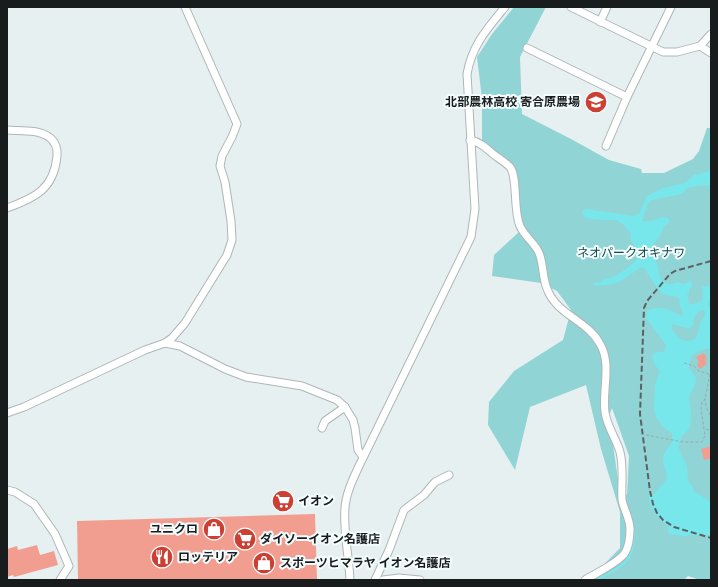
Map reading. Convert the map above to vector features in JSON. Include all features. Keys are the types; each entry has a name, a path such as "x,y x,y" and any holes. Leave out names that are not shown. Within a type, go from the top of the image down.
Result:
{"street":[{"path":"7,413 24,407 145,350 165,343 172,338 189,317 227,255 232,240 230,208 220,166 222,156 237,124 186,7"},
{"path":"350,580 345,520 345,507 348,493 363,457 471,237 475,209 467,87 469,63 478,41 505,7"},
{"path":"571,7 663,52 677,52 700,46 711,34"},
{"path":"600,22 607,7"},
{"path":"606,146 671,7"},
{"path":"700,46 711,53"},
{"path":"527,48 628,97"},
{"path":"7,130 40,132 50,137 55,142 58,152 56,166 49,183 27,200 7,208"},
{"path":"470,140 478,142 510,168 513,177 517,217 520,227 538,250 543,262 548,291 553,301 562,310 588,328 596,337 601,346 606,365 605,412 622,462 623,502 630,528 629,541 625,553 616,561 585,580"},
{"path":"165,343 180,346 225,369 246,377 302,386 338,400 345,407 352,420 355,428 358,450 363,457"},
{"path":"322,428 326,421 345,407"},
{"path":"374,580 389,550 404,510 424,495 435,482 449,475"},
{"path":"7,490 15,492 34,504 55,534 69,566 60,580"},
{"path":"383,580 388,578 399,578 420,580"}],"path":[{"path":"684,363 694,366 699,371 710,374"},
{"path":"711,369 705,399 706,407 711,417"},
{"path":"646,435 683,442 702,442 705,436 705,430 701,408 702,402 705,399"},
{"path":"705,430 711,429"}],"green space":[{"name":"ネオパークオキナワ","path":"514,7 546,7 520,57 522,114 609,160 641,169 642,173 664,173 693,159 699,151 707,128 711,128 711,580 700,580 688,576 684,580 589,580 620,548 620,512 601,449 586,385 530,407 515,470 488,425 489,402 514,371 563,340 571,310 557,291 541,283 492,276 494,255 519,232 515,168 482,142 482,99 477,57 492,34","holes":["612,408 629,456 627,495 619,487 609,416"]}],"shaded area":[{"path":"711,168 711,185 687,188 683,193 678,195 651,200 642,221 646,222 662,218 669,219 669,223 664,226 661,234 649,250 653,254 658,266 660,278 664,282 669,284 677,282 684,284 689,281 692,283 687,295 689,304 696,303 703,299 702,287 711,285 711,298 708,306 711,308 711,348 698,351 691,359 689,368 696,377 696,382 689,397 691,413 690,428 682,436 678,447 687,466 688,480 695,492 711,502 711,535 686,536 669,534 668,531 670,527 655,514 649,500 649,495 655,494 666,479 667,474 663,460 666,451 672,443 672,433 663,427 656,417 654,409 655,384 660,371 655,365 652,356 655,353 665,351 666,345 646,318 647,311 661,308 682,316 683,312 680,307 679,298 668,296 663,293 649,276 647,270 641,267 629,276 614,284 593,285 594,283 614,277 637,260 633,248 634,244 631,241 631,234 623,224 616,220 585,218 582,212 586,209 633,216 639,214 647,196 663,188 685,183 694,175 708,172","holes":["703,310 705,312 700,323 697,336 690,341 679,338 671,328 673,324 689,329 693,325 694,318 697,314"]}],"building":[{"path":"704,353 707,359 705,360 707,364 700,369 697,365 699,362 696,357"},
{"path":"711,446 711,458 704,460 701,449"},
{"path":"315,514 317,580 78,580 77,521"},
{"path":"37,545 40,555 54,551 58,565 14,577 13,575 7,577 7,549 17,546 18,550"}],"waterway":[{"path":"596,580 620,567 625,562 632,549 634,530"}],"railway":[{"path":"711,261 675,271 670,274 647,301 644,308 640,414 650,491 657,513 663,520 674,527 711,538"}],"place":[{"name":"北部農林高校 寄合原農場","path":"596,102"},
{"name":"イオン","path":"283,501"},
{"name":"ユニクロ","path":"214,529"},
{"name":"ダイソーイオン名護店","path":"245,539"},
{"name":"ロッテリア","path":"162,557"},
{"name":"スポーツヒマラヤ イオン名護店","path":"264,563"}]}
